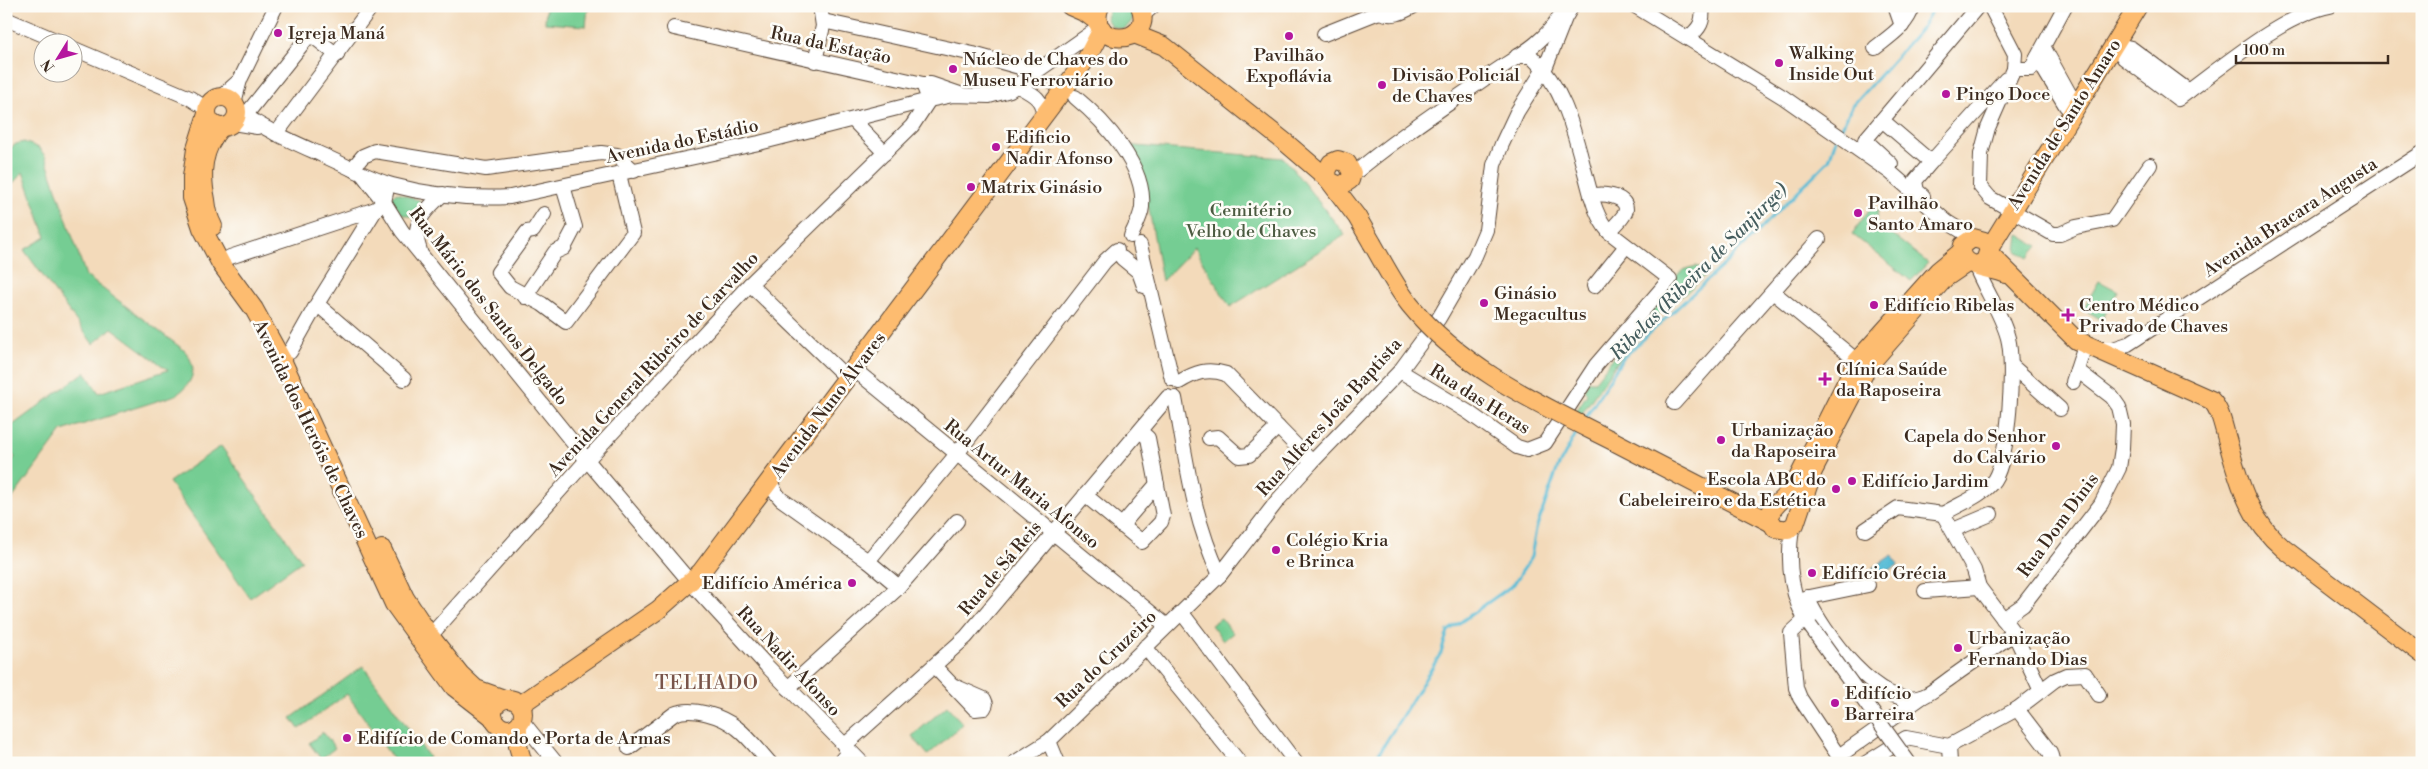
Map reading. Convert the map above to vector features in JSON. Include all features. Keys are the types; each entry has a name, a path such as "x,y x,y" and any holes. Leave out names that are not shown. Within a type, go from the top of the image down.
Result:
{"main road":[{"path":"1070,6 1086,13 1103,24 1120,39 1142,17 1164,46 1285,142 1329,181 1356,217 1410,304 1441,337 1463,356 1512,389 1740,507 1782,517"},
{"name":"Avenida de Santo Amaro","path":"1974,253 1992,229 2009,214 2138,6"},
{"name":"Avenida Nuno Álvares","path":"510,716 658,610 690,583 711,560 1087,58 1103,24"},
{"name":"Avenida dos Heróis de Chaves","path":"224,111 206,151 202,182 210,220 230,257 263,302 290,352 425,640"},
{"name":"Avenida dos Heróis de Chaves","path":"224,111 196,149 192,176 192,198 202,228 221,264 254,309 282,360 394,604 425,640 472,686 510,716"},
{"path":"1285,142 1345,170"},
{"path":"1329,181 1341,186 1345,170"},
{"path":"1345,170 1356,217"},
{"path":"1782,517 1813,471 1868,366 1946,278 1974,253"},
{"path":"1782,517 1794,486 1857,361 1938,271 1974,253"},
{"path":"1974,253 2010,276 2067,332 2090,347 2208,398 2216,406 2242,493 2259,524 2284,549 2422,654"},
{"path":"510,716 511,763"},
{"path":"510,716 523,763"}],"street":[{"path":"224,111 276,6"},
{"path":"276,134 372,6"},
{"path":"815,61 823,21 820,6"},
{"path":"1324,34 1378,9 1390,15 1400,14 1414,6"},
{"path":"1517,56 1544,26 1556,6"},
{"path":"1345,170 1380,153 1517,56 1543,40 1567,6"},
{"name":"Rua Alferes João Baptista","path":"1220,575 1278,500 1400,371 1439,318 1475,256 1486,230 1494,165 1514,117 1544,70 1565,18 1572,6"},
{"path":"1634,6 1765,85 1890,172 1942,218 1974,253 2006,332 2012,366 2010,397 2000,466 1993,481 1981,492 1943,514 1898,508 1865,530"},
{"path":"1688,38 1702,22 1702,6"},
{"path":"1896,6 1902,26"},
{"path":"1875,48 1902,26 1910,16 1913,6"},
{"path":"1904,184 1901,172 1864,140 1978,6"},
{"path":"1990,6 2015,54 2014,69 1988,128 1981,154 1979,182 1986,195 2009,214 2053,234 2060,234 2076,227 2112,220 2150,165"},
{"path":"1942,218 1934,206 1917,190 1915,181 2014,69 2031,69 2065,6"},
{"path":"2114,44 2131,48 2189,91 2263,38 2296,18 2330,6"},
{"path":"6,19 37,32"},
{"path":"823,21 990,58 1030,70"},
{"name":"Avenida do Estádio","path":"224,111 357,172 392,185 425,192 500,198 520,196 634,171 853,120 929,100 962,95 990,96 1018,86 1103,24"},
{"name":"Rua da Estação","path":"674,28 815,61 938,86 962,95"},
{"path":"224,111 307,38 314,37 337,55"},
{"path":"82,52 224,111"},
{"path":"2040,53 2076,105"},
{"path":"1517,56 1531,56 1556,86 1568,110 1595,209 1609,232 1626,246 1594,286"},
{"path":"922,84 929,100"},
{"path":"1018,86 1039,98 1043,108 1043,117"},
{"path":"1075,97 1111,132 1135,173 1141,191 1142,208 1136,241 1137,256 1129,260 1120,254"},
{"name":"Avenida General Ribeiro de Carvalho","path":"425,640 587,460 750,284 912,126 929,100"},
{"path":"903,107 912,126"},
{"path":"853,120 885,153"},
{"path":"1882,120 1931,162"},
{"path":"357,172 363,156 375,151 486,169 601,154 617,156 634,171"},
{"name":"Avenida Bracara Augusta","path":"2090,347 2113,350 2128,344 2422,153"},
{"name":"Rua Mário dos Santos Delgado","path":"357,172 380,205 396,220 402,231 587,460 690,583"},
{"path":"544,214 533,230 527,232 498,272 510,287 525,297 542,304 566,322 634,233 619,174"},
{"path":"290,352 317,304 392,185"},
{"path":"525,297 555,252 564,248 575,227 563,186"},
{"path":"425,192 425,211"},
{"path":"420,252 415,238 418,224 425,211 444,194"},
{"path":"1591,196 1608,194 1626,207 1626,212 1609,232"},
{"path":"230,257 380,205"},
{"path":"396,220 403,223 418,224"},
{"path":"1136,241 1120,239 1120,254 1139,272 1172,388"},
{"path":"1674,403 1819,239"},
{"path":"1136,241 1172,388 1196,509 1208,551 1220,575"},
{"name":"Rua das Heras","path":"1400,371 1468,412 1517,447 1527,450 1545,443 1596,364 1670,280 1626,246"},
{"path":"868,561 956,454 1105,260 1120,254"},
{"name":"Rua Artur Maria Afonso","path":"750,284 851,375 956,454 1166,626"},
{"path":"1773,292 1857,361"},
{"path":"317,304 404,378"},
{"path":"2128,344 2126,356 2137,368"},
{"name":"Rua Dom Dinis","path":"2003,619 2023,605 2101,504 2119,468 2123,424 2119,407 2112,397 2075,376 2090,347"},
{"path":"2012,366 2060,409"},
{"path":"1172,388 1198,372 1212,369 1226,374 1312,462"},
{"name":"Rua de Sá Reis","path":"838,763 846,749 966,637 1140,431 1172,388"},
{"path":"1209,438 1218,437 1239,456 1249,455 1278,427"},
{"path":"1085,495 1138,541 1145,541 1163,519 1148,438 1140,431"},
{"path":"770,481 774,492 781,499 868,561 899,587"},
{"path":"1121,526 1157,484"},
{"path":"1943,514 1974,570 1979,587 2014,633 2041,691"},
{"path":"1952,530 1991,514"},
{"path":"1782,517 1791,579 1817,619 1864,676 1878,688 1895,696 1923,697"},
{"path":"788,688 899,587 957,520"},
{"name":"Rua do Cruzeiro","path":"1014,763 1048,741 1220,575"},
{"name":"Rua Nadir Afonso","path":"690,583 846,749 862,763"},
{"path":"1802,598 1868,585"},
{"path":"1925,591 1979,587"},
{"path":"1802,598 1807,623 1909,763"},
{"path":"1182,613 1296,763"},
{"path":"1807,623 1791,633 1796,688 1800,698 1841,759 1923,697 2014,633"},
{"path":"1144,647 1240,763"},
{"path":"935,667 952,685"},
{"path":"1866,763 1906,738 1949,746 2017,709 2055,680 2066,675 2085,674 2099,695"},
{"path":"2017,709 2050,752 2053,763"},
{"path":"629,748 674,714 692,710 726,721 738,728 770,763"},
{"path":"510,716 556,763"},
{"path":"1048,741 1058,763"},
{"path":"1949,746 1950,763"}],"green space":[{"path":"546,6 596,6 588,8 586,26 545,23"},
{"path":"1110,6 1130,6 1132,19 1129,25 1123,29 1111,26 1106,18"},
{"path":"24,142 39,148 45,156 86,276 184,350 189,356 193,369 187,385 176,395 62,431 6,507 6,468 15,457 6,449 6,430 85,372 99,393 168,370 112,328 93,344 24,250 46,237 23,172 6,191 6,151 16,144"},
{"name":"Cemitério Velho de Chaves","path":"1124,145 1284,158 1345,235 1230,307 1194,248 1162,281 1149,209 1138,172"},
{"path":"397,193 419,200 420,208 416,214 411,217 401,214 392,200 393,195"},
{"path":"1871,207 1878,211 1876,222 1928,263 1911,281 1852,234"},
{"path":"2018,234 2038,246 2028,258 2016,251"},
{"path":"1696,266 1710,271 1685,294 1661,312 1620,358 1581,415 1575,413 1587,394 1584,389 1589,381 1595,381 1675,277 1683,270"},
{"path":"2099,281 2118,291 2102,320 2083,309"},
{"path":"221,446 302,561 250,598 169,482"},
{"path":"1221,618 1233,633 1223,641 1211,625"},
{"path":"363,666 429,757 421,763 396,763 347,694 299,729 291,718"},
{"path":"947,706 963,724 928,755 912,736"},
{"path":"323,732 335,748 321,759 309,743"}],"water":[{"path":"1892,555 1898,565 1879,576 1873,568"}],"waterway":[{"name":"Ribelas (Ribeira de Sanjurge)","path":"1840,131 1852,106 1922,28 1934,6"},
{"name":"Ribelas (Ribeira de Sanjurge)","path":"1584,420 1623,358 1728,261 1829,160 1836,139"},
{"name":"Ribelas (Ribeira de Sanjurge)","path":"1373,763 1441,653 1448,631 1514,584 1531,557 1536,529 1558,467 1578,430"}],"tunnel":[{"path":"1030,70 1070,94"}],"place":[{"name":"Igreja Maná","path":"278,33"},
{"name":"Pavilhão Expoflávia","path":"1289,36"},
{"name":"Walking Inside Out","path":"1779,63"},
{"name":"Núcleo de Chaves do Museu Ferroviário","path":"953,69"},
{"name":"Divisão Policial de Chaves","path":"1382,85"},
{"name":"Pingo Doce","path":"1946,94"},
{"name":"Edificio Nadir Afonso","path":"996,147"},
{"name":"Matrix Ginásio","path":"971,187"},
{"name":"Pavilhão Santo Amaro","path":"1858,213"},
{"name":"Ginásio Megacultus","path":"1484,303"},
{"name":"Edifício Ribelas","path":"1874,305"},
{"name":"Centro Médico Privado de Chaves","path":"2068,315"},
{"name":"Clínica Saúde da Raposeira","path":"1825,379"},
{"name":"Urbanização da Raposeira","path":"1721,440"},
{"name":"Capela do Senhor do Calvário","path":"2056,446"},
{"name":"Edifício Jardim","path":"1852,481"},
{"name":"Escola ABC do Cabeleireiro e da Estética","path":"1836,489"},
{"name":"Colégio Kria e Brinca","path":"1276,550"},
{"name":"Edifício Grécia","path":"1812,573"},
{"name":"Edifício América","path":"852,583"},
{"name":"Urbanização Fernando Dias","path":"1958,648"},
{"name":"Edifício Barreira","path":"1835,703"},
{"name":"Edifício de Comando e Porta de Armas","path":"347,738"}],"district":[{"name":"TELHADO","path":"707,682"}]}
